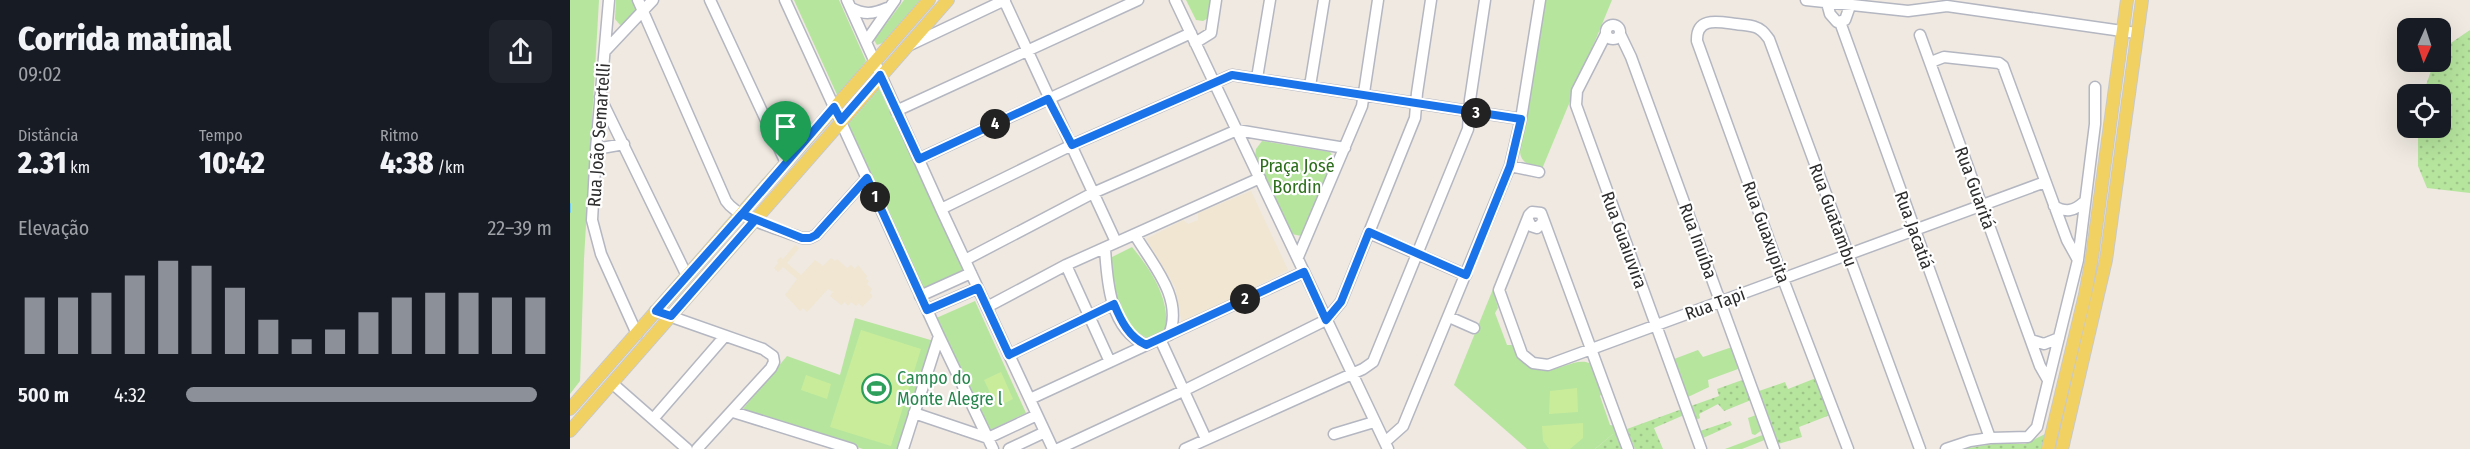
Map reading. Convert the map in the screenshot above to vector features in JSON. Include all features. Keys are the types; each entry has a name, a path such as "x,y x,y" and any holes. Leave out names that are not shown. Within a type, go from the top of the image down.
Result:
{"main road":[{"path":"570,410 929,0"},
{"path":"571,429 613,384 880,75 948,0"},
{"path":"2048,449 2092,257 2127,0"},
{"path":"2062,449 2106,260 2142,0"}],"street":[{"name":"Rua João Semartelli","path":"609,0 592,220 601,254 637,334"},
{"path":"638,0 726,201 733,209 802,238 810,238 816,235 867,178"},
{"path":"605,51 653,0"},
{"path":"710,0 786,163"},
{"path":"785,0 920,296 991,444"},
{"path":"874,28 879,0"},
{"path":"908,46 1004,0 1116,242"},
{"path":"896,111 1138,0"},
{"path":"1175,0 1298,257 1350,374 1386,445 1404,426 1510,166 1521,119 1540,0"},
{"path":"919,159 1048,99 1193,38 1211,33 1216,0"},
{"path":"1257,78 1270,0"},
{"path":"1310,86 1324,0"},
{"path":"1298,257 1362,106 1378,0"},
{"path":"1058,449 1185,390 1326,320 1341,302 1415,118 1431,0"},
{"path":"1185,449 1373,362 1468,129 1485,0"},
{"path":"1806,0 1880,10 1908,11 1947,6 2136,33"},
{"path":"1880,10 1886,7 1891,0"},
{"path":"1934,0 1947,6"},
{"path":"849,4 859,12 876,13 892,3"},
{"path":"867,40 892,3"},
{"name":"Rua Jacatiá","path":"1827,3 1832,19 1840,22 1990,438"},
{"path":"849,4 970,273 1053,449"},
{"path":"1840,22 1845,20 1850,6"},
{"name":"Rua Guatambu","path":"1713,21 1756,27 1765,32 1769,39 1847,256 1920,449"},
{"name":"Rua Guaxupita","path":"1713,21 1700,27 1696,33 1697,41 1783,279 1848,449"},
{"name":"Rua Guaiuvira","path":"1620,34 1613,39 1606,34 1577,92 1576,105 1701,449"},
{"name":"Rua Inuíba","path":"1620,34 1631,57 1773,449"},
{"name":"Rua Guaritá","path":"1920,35 1981,206 2048,380"},
{"path":"1931,62 1944,57 1999,63 2003,66 2067,240 2078,260"},
{"path":"941,209 1072,145 1213,81 1232,75 1521,119"},
{"path":"1946,449 1970,441 1990,438 2022,438 2034,432 2037,427 2078,260 2095,124 2095,87"},
{"path":"600,96 687,276"},
{"path":"965,260 1093,193 1237,130 1345,148"},
{"path":"596,149 624,144"},
{"path":"1510,166 1539,172"},
{"path":"987,308 1066,265 1260,178"},
{"name":"Rua Tapi","path":"1592,350 1544,221 1537,228 1531,226 1528,220 1499,290 1522,354 1533,363 1548,365 1592,350 2045,183"},
{"path":"2054,206 2072,210 2084,202"},
{"path":"1369,232 1466,275"},
{"path":"1135,235 1156,266 1166,287 1173,311 1173,324 1165,337"},
{"path":"1105,248 1107,282 1114,304 1136,341 1146,345"},
{"path":"1066,265 1110,362"},
{"path":"1030,399 1304,272"},
{"path":"920,296 970,273"},
{"path":"927,310 978,288"},
{"path":"1009,355 1114,304"},
{"path":"656,311 770,352 774,362 733,412 697,449"},
{"path":"1449,317 1474,328"},
{"path":"653,419 725,336"},
{"path":"903,449 939,336"},
{"path":"1165,337 1206,439"},
{"path":"2031,340 2044,344 2059,338"},
{"path":"1592,350 1628,449"},
{"path":"613,384 687,449"},
{"path":"733,412 852,449"},
{"path":"914,413 991,444"},
{"path":"991,444 1037,415"},
{"path":"1334,434 1374,422"},
{"path":"1009,449 1045,432"}],"shaded area":[{"path":"1251,191 1288,270 1182,324 1175,287 1146,239 1183,220 1188,224 1198,220 1198,213"},
{"path":"795,245 799,248 787,263 801,275 815,260 823,266 831,258 835,261 837,259 847,268 851,265 855,269 858,265 867,276 866,279 869,281 867,284 872,289 870,293 873,296 862,307 859,303 856,306 851,302 848,306 845,302 841,305 830,296 833,292 828,289 807,312 803,308 800,311 785,295 797,279 783,267 778,272 774,268 780,257 783,259"}],"green space":[{"path":"570,0 599,0 584,259 580,381 570,394"},
{"path":"616,0 634,0 638,10 620,25 615,19"},
{"path":"794,0 839,0 866,61 838,97"},
{"path":"904,0 920,0 885,42 877,45 874,40"},
{"path":"1186,0 1214,0 1210,17 1203,21 1196,20"},
{"path":"1545,0 1612,0 1542,169 1524,161 1520,150"},
{"path":"2470,30 2470,193 2427,188 2418,166 2418,138 2451,138 2451,84 2426,84 2431,72 2451,72 2451,43"},
{"path":"879,88 963,270 922,290 847,125"},
{"name":"Praça José Bordin","path":"1262,141 1330,152 1333,156 1322,190 1301,236 1292,234 1255,156 1256,149"},
{"path":"1132,247 1158,286 1167,319 1166,331 1147,338 1127,327 1112,287 1110,258"},
{"path":"1493,289 1498,308 1495,313 1507,345 1513,345 1523,360 1533,368 1543,370 1573,363 1591,364 1603,391 1600,396 1610,425 1616,426 1618,434 1613,434 1595,449 1527,449 1454,385"},
{"path":"975,301 1026,413 990,430 934,319"},
{"path":"855,318 934,341 900,449 863,449 742,410 787,356 840,375"},
{"name":"Campo do Monte Alegre l","path":"861,330 921,349 891,446 830,427"},
{"path":"1732,347 1738,369 1708,380 1709,387 1688,397 1674,359 1698,350 1703,357"},
{"path":"1001,372 1013,399 997,407 984,380"},
{"path":"806,375 831,384 827,399 801,390"},
{"path":"1816,378 1830,415 1799,427 1802,437 1778,444 1759,391 1785,382 1788,389"},
{"path":"1745,379 1751,400 1724,411 1718,404 1699,414 1700,418 1696,420 1691,406 1719,396 1717,389"},
{"path":"1577,388 1578,412 1549,414 1550,391"},
{"path":"1682,409 1684,415 1654,428 1663,449 1635,449 1627,429"},
{"path":"1756,415 1762,430 1755,435 1752,434 1748,418"},
{"path":"1730,421 1732,425 1703,438 1700,431"},
{"path":"1583,423 1583,438 1570,449 1549,449 1543,441 1542,426"},
{"path":"1613,434 1618,434 1624,449 1595,449"},
{"path":"1765,434 1767,439 1742,449 1725,449"},
{"path":"2045,434 2042,449 1963,449 1993,444 2025,444"}],"waterway":[{"path":"570,204 570,212"}],"place":[{"name":"Campo do Monte Alegre l","path":"876,388"}],"route":[{"path":"786,163 742,214 755,220 671,316 656,311 742,214 802,238 810,238 816,235 867,178 927,310 978,288 1009,355 1114,304 1121,321 1136,341 1146,345 1304,272 1326,320 1341,302 1369,232 1466,275 1510,166 1521,119 1232,75 1213,81 1072,145 1048,99 919,159 880,75 841,120 834,107 786,163"}]}
